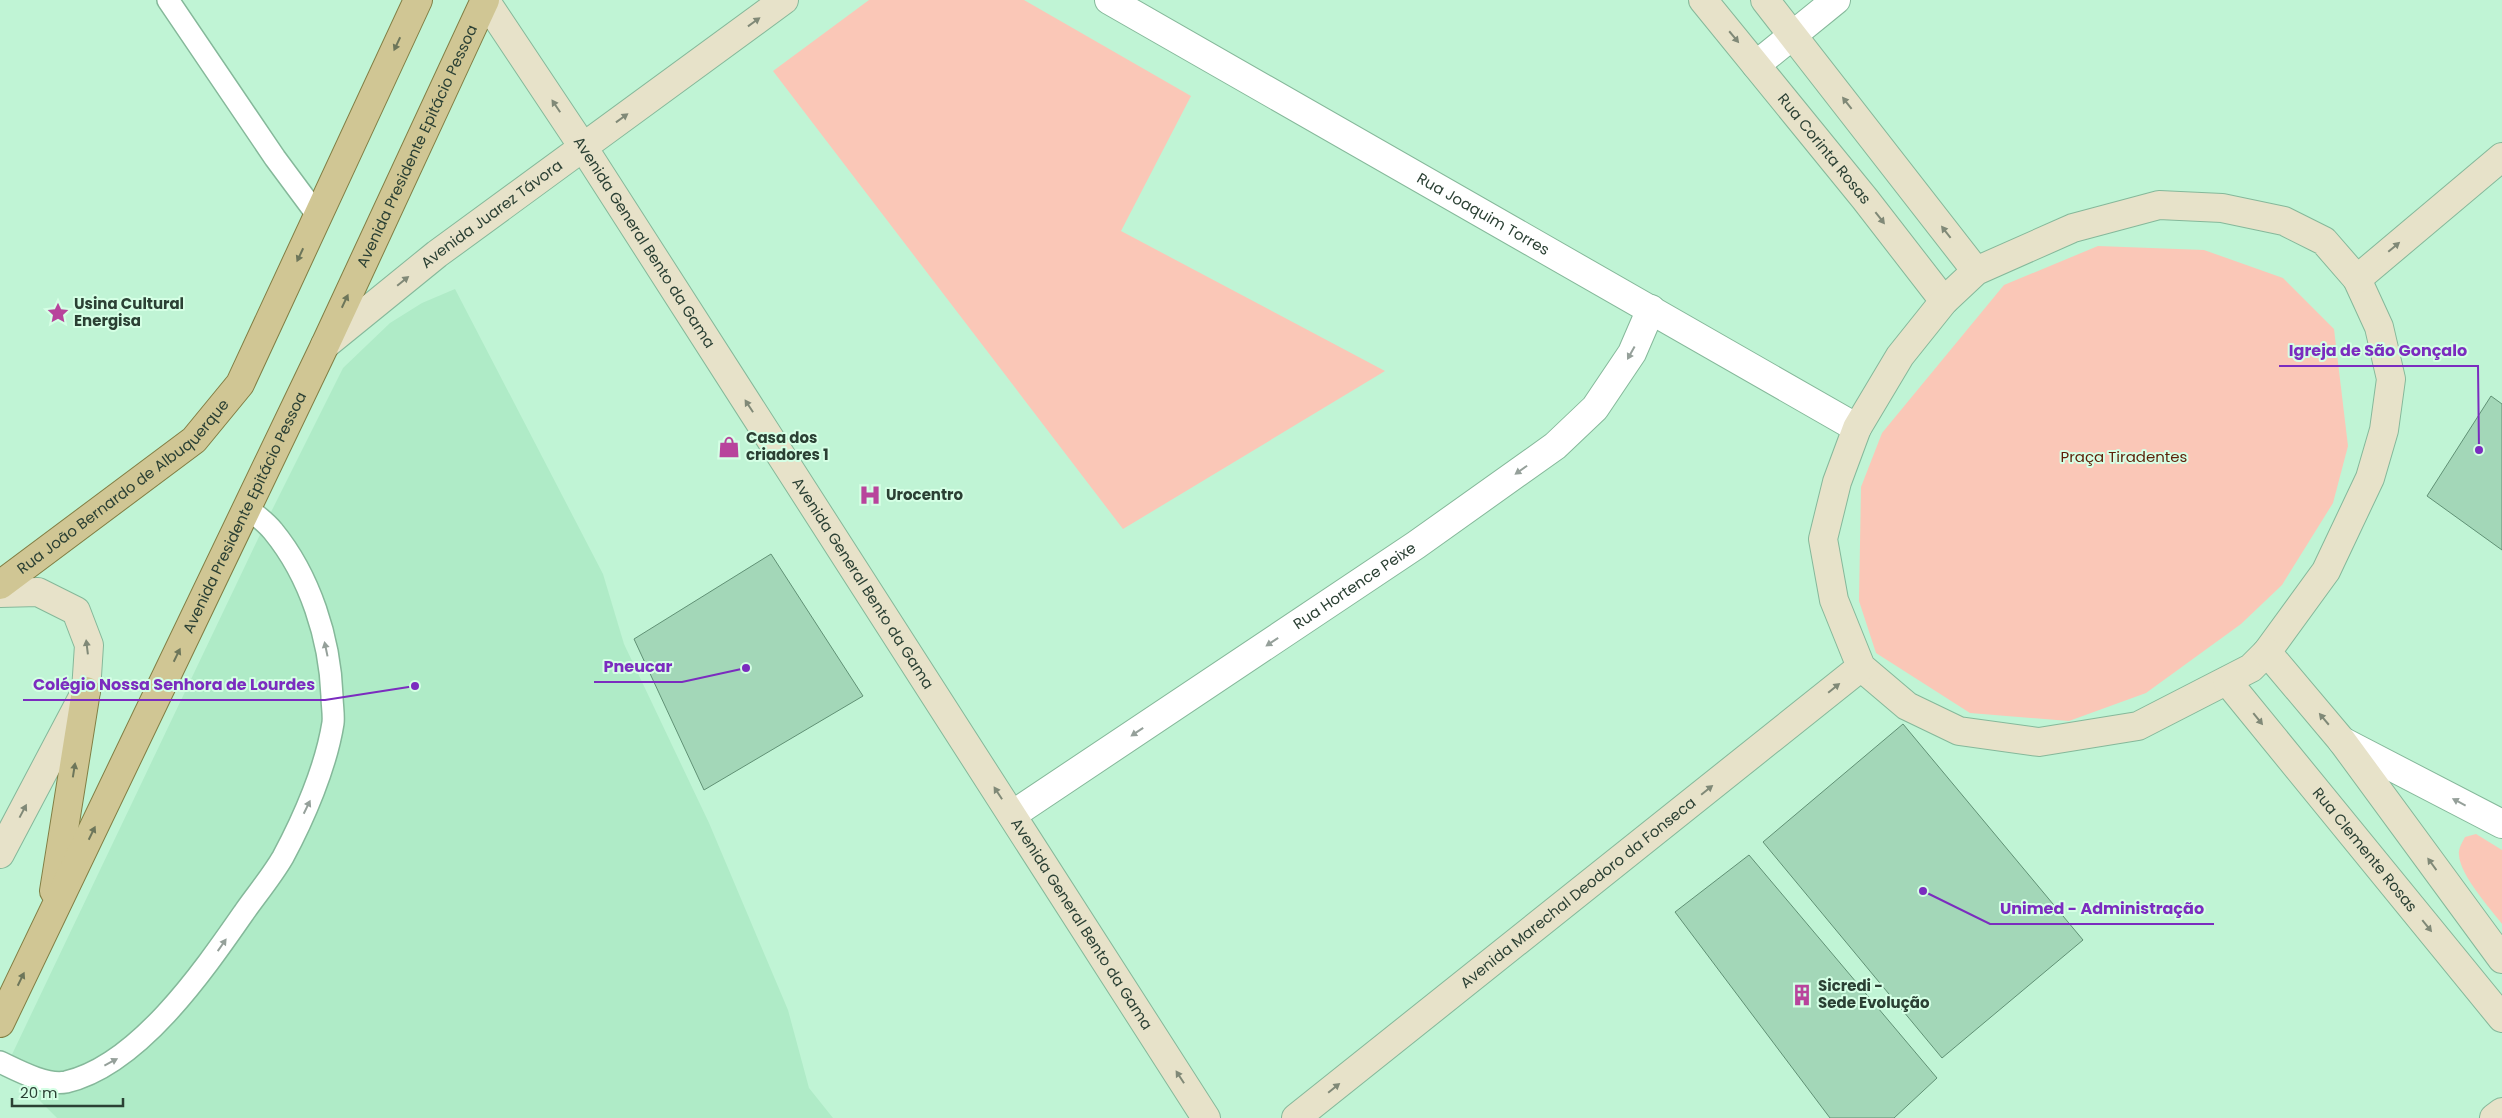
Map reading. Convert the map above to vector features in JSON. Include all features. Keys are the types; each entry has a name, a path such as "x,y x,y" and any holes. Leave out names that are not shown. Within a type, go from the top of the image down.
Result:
{"main road":[{"path":"318,216 418,0"},
{"name":"Avenida General Bento da Gama","path":"485,0 583,147 1206,1118"},
{"name":"Avenida Presidente Epitácio Pessoa","path":"0,1023 247,508 485,0"},
{"name":"Avenida Juarez Távora","path":"324,345 437,254 784,0"},
{"name":"Rua Corinta Rosas","path":"1702,0 1865,199 1944,301"},
{"path":"1765,0 1794,34 1976,271"},
{"path":"2357,278 2502,157"},
{"path":"2159,205 2222,208 2284,221 2324,241 2357,278 2380,327 2391,379 2384,430 2370,478 2326,572 2268,652 2251,668 2138,726 2039,742 1959,730 1907,706 1861,667 1834,600 1823,539 1836,482 1857,428 1900,356 1944,301 1976,271 2072,228 2159,205"},
{"name":"Rua João Bernardo de Albuquerque","path":"0,585 194,440 240,384 318,216"},
{"path":"0,593 38,592 76,611 89,645 86,692 50,922"},
{"path":"2268,652 2342,741 2502,959"},
{"name":"Avenida Marechal Deodoro da Fonseca","path":"1296,1118 1861,667"},
{"name":"Rua Clemente Rosas","path":"2227,681 2502,1018"},
{"path":"0,854 86,692"},
{"path":"2494,1118 2502,1112"}],"street":[{"name":"Rua Joaquim Torres","path":"1109,0 1857,428"},
{"path":"1756,65 1836,0"},
{"name":"Rua Hortence Peixe","path":"1012,815 1416,545 1555,446 1595,408 1632,353 1650,309"},
{"path":"2342,741 2502,824"}],"lane":[{"path":"168,0 275,158 318,216"},
{"path":"0,1062 36,1078 64,1082 89,1073 118,1058 157,1022 203,972 282,858 314,791 333,723 331,674 319,618 296,566 277,537 247,508"}],"shaded area":[{"path":"455,289 603,574 624,644 709,823 788,1010 809,1088 833,1118 57,1118 6,1067 267,520 343,368 390,323 422,303"}],"green space":[{"path":"869,0 1024,0 1191,96 1121,231 1385,371 1123,529 773,71"},
{"name":"Praça Tiradentes","path":"2098,246 2204,250 2283,278 2334,329 2348,446 2333,503 2282,585 2241,624 2146,693 2069,721 1970,713 1876,653 1859,601 1861,487 1882,433 2004,285"},
{"path":"2476,834 2502,850 2502,924 2476,891 2464,872 2461,863 2459,855 2460,846 2465,837"}],"building":[{"path":"2491,396 2502,404 2502,550 2427,496"},
{"path":"771,554 863,696 704,790 634,639"},
{"path":"1903,724 2083,940 1942,1058 1763,842"},
{"name":"Sicredi - Sede Evolução","path":"1749,855 1937,1078 1894,1118 1830,1118 1675,912"}],"place":[{"name":"Usina Cultural Energisa","path":"58,313"},
{"name":"Casa dos criadores 1","path":"729,447"},
{"name":"Igreja de São Gonçalo","path":"2479,450"},
{"name":"Urocentro","path":"870,495"},
{"name":"Pneucar","path":"746,668"},
{"name":"Colégio Nossa Senhora de Lourdes","path":"415,686"},
{"name":"Unimed - Administração","path":"1923,891"},
{"name":"Sicredi - Sede Evolução","path":"1802,995"}]}
